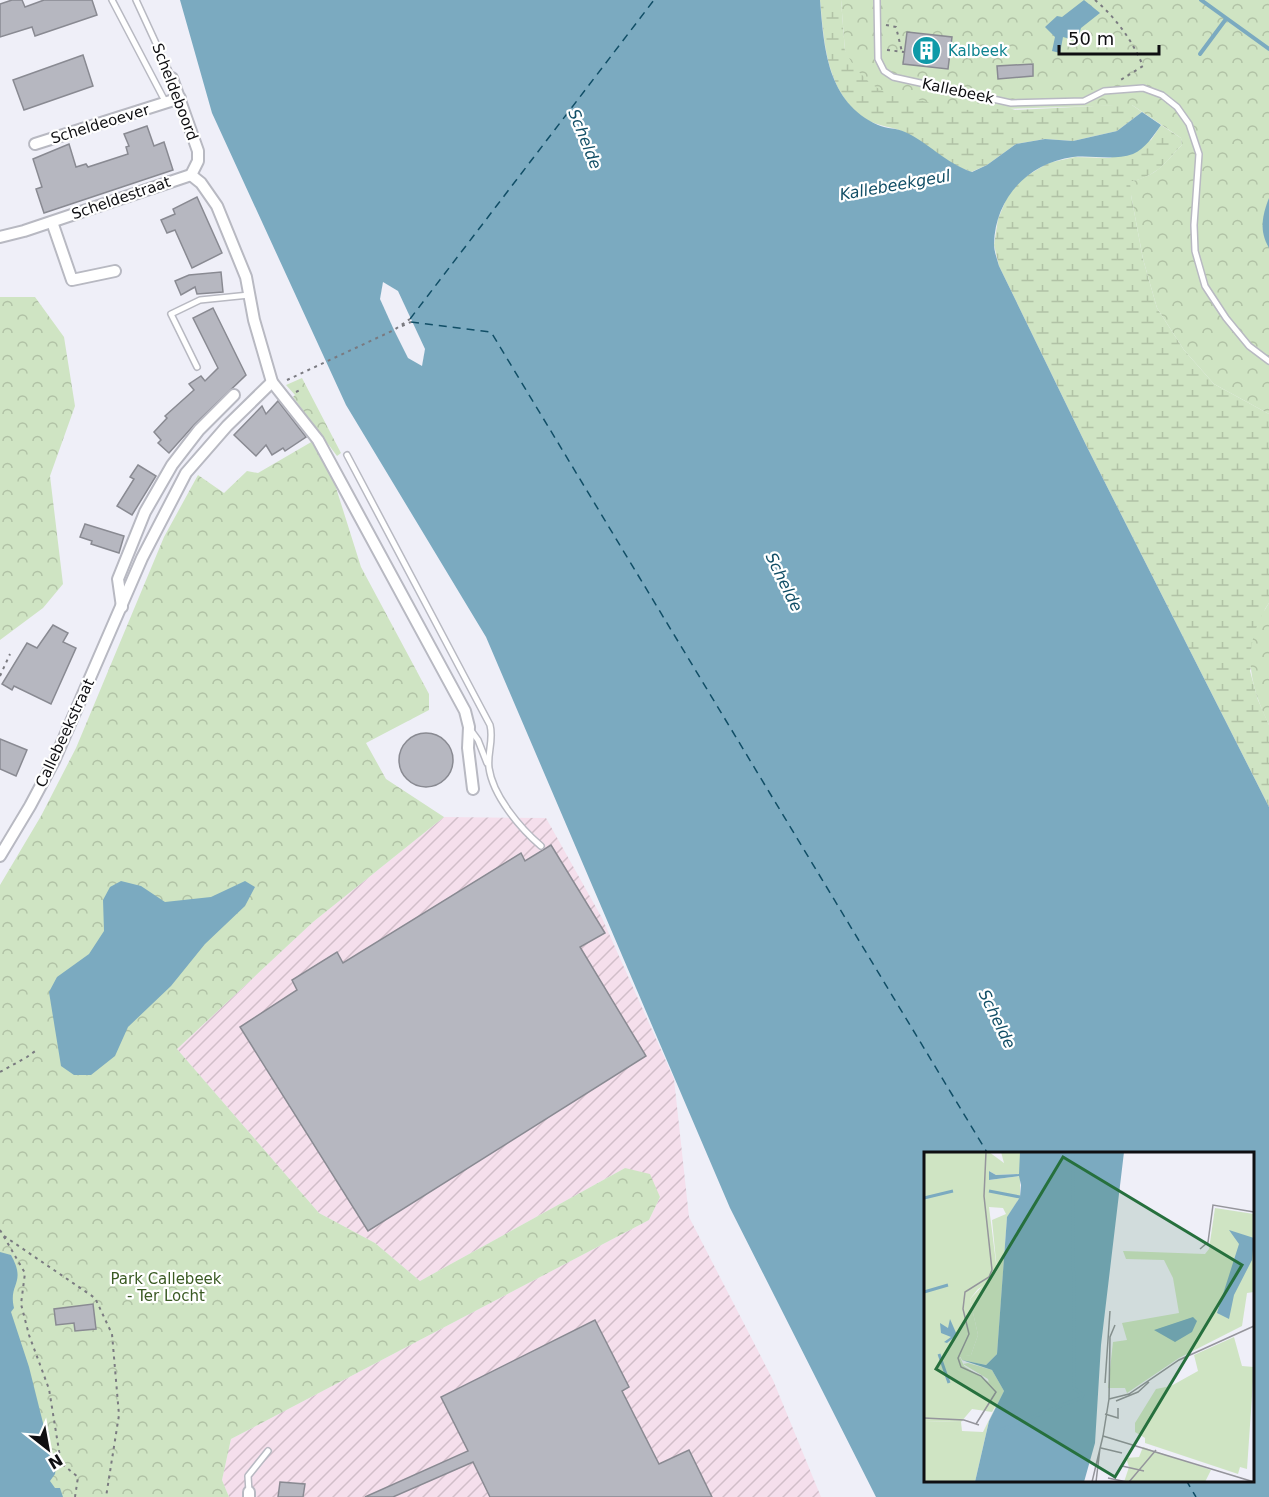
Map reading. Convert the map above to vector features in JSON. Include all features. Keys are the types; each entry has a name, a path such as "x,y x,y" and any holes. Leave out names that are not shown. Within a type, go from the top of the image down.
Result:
{"street":[{"name":"Scheldeboord","path":"172,78 198,151 198,161 191,175"},
{"name":"Scheldeoever","path":"35,144 180,98"},
{"name":"Scheldestraat","path":"0,237 191,175"},
{"path":"191,175 201,183 217,206 246,277 254,320 272,382 318,440 465,711 469,727 468,748 473,789"},
{"name":"Scheldestraat","path":"52,222 72,280 115,272"},
{"name":"Callebeekstraat","path":"0,856 54,761 142,558 186,473 227,426 272,382"},
{"path":"122,607 118,579 145,512 172,465 199,430 234,395"}],"lane":[{"name":"Scheldeoever","path":"112,0 165,103"},
{"name":"Scheldeboord","path":"136,0 172,78"},
{"name":"Kallebeek","path":"876,0 878,59 884,71 893,77 1011,103 1084,100 1104,91 1143,88 1162,95 1177,106 1190,124 1199,154 1194,225 1195,251 1205,286 1226,318 1244,339 1269,361"},
{"path":"198,367 171,314 200,300 251,295"},
{"path":"347,455 490,725 492,734 489,767"},
{"path":"469,727 478,740 492,779 502,798 522,829 541,846"},
{"path":"249,1495 248,1476 268,1452"}],"path":[{"path":"1095,0 1110,13 1130,41 1143,66 1104,91"},
{"path":"877,24 897,27 903,52 889,51"},
{"path":"272,382 287,380 411,321"},
{"path":"0,676 10,654"},
{"path":"0,1072 38,1049"},
{"path":"0,1230 25,1273 21,1304 29,1335 49,1389 62,1463 78,1477 75,1497"},
{"path":"4,1236 95,1298 112,1334 120,1415 106,1497"}],"shaded area":[{"path":"444,817 546,818 602,918 674,1079 689,1217 773,1380 821,1497 229,1497 222,1480 231,1439 649,1220 660,1197 625,1168 420,1281 375,1243 319,1213 177,1049 313,922"}],"green space":[{"path":"820,0 841,0 845,51 1015,110 1132,105 1142,112 1117,131 1073,141 1045,139 1016,144 987,165 971,172 954,164 903,131 870,121 851,107 834,80 829,65"},
{"path":"841,0 1269,0 1269,414 1214,384 1184,350 1157,308 1143,259 1130,182 1160,168 1182,145 1181,138 1132,105 964,110 886,93 871,84 855,68 845,51"},
{"path":"1161,125 1181,138 1182,145 1155,172 1131,182 1131,195 1143,259 1157,308 1184,350 1214,384 1269,414 1269,603 1265,609 1250,671 1258,700 1269,725 1269,807 1086,445 999,266 994,245 998,219 1008,195 1020,180 1048,163 1075,157 1110,158 1151,140"},
{"path":"0,297 35,297 64,337 75,406 50,476 63,584 43,608 0,640"},
{"path":"302,378 341,453 337,456 286,385"},
{"name":"Park Callebeek - Ter Locht","path":"313,441 332,475 361,567 429,694 429,710 366,743 386,779 444,817 313,922 177,1049 319,1213 375,1243 420,1281 625,1168 650,1174 660,1197 649,1220 231,1439 222,1480 229,1497 0,1497 0,885 41,816 76,748 164,537 198,475 224,493 247,471 258,473"},
{"path":"1269,603 1269,725 1252,679 1251,649 1254,634"}],"water":[{"name":"Schelde","path":"180,0 820,0 831,72 848,103 861,115 878,125 905,132 953,163 972,172 987,165 1016,144 1045,139 1073,141 1117,131 1142,112 1161,125 1145,145 1133,154 1118,157 1073,157 1042,167 1028,175 1017,186 1000,212 994,247 999,266 1086,445 1269,807 1269,1497 876,1497 730,1208 486,637 346,405 212,113"},
{"path":"1084,0 1100,13 1081,28 1077,41 1063,37 1060,53 1052,51 1055,37 1045,27 1057,16 1062,17"},
{"path":"1269,198 1269,248 1264,236 1263,223"},
{"path":"121,881 141,886 165,902 211,897 245,881 255,887 245,906 205,944 171,986 128,1027 115,1056 91,1075 74,1075 61,1066 49,992 57,977 89,954 104,931 103,900 110,887"},
{"path":"0,1252 11,1255 17,1272 13,1293 14,1308 11,1312 29,1367 45,1431 49,1431 50,1448 56,1467 55,1474 50,1481 55,1488 60,1488 63,1497 0,1497"}],"pier":[{"path":"383,282 398,291 425,349 422,366 408,358 394,330 380,299"}],"building":[{"path":"22,0 25,7 44,0 92,0 97,15 35,36 32,27 0,37 0,4"},
{"name":"Kalbeek","path":"907,32 952,37 948,69 903,64"},
{"path":"83,55 93,86 24,110 13,80"},
{"path":"1033,64 1033,76 998,79 997,66"},
{"path":"147,126 154,146 164,142 173,170 44,213 36,189 42,187 33,159 69,144 76,167 86,164 88,167 128,154 126,147 129,146 124,134"},
{"path":"197,197 222,253 192,268 175,230 167,233 161,220 175,214 173,209"},
{"path":"221,272 223,292 197,294 195,287 181,295 175,281 189,275"},
{"path":"213,308 246,375 194,425 169,453 158,443 161,440 154,432 167,418 165,416 194,390 189,384 201,376 205,381 218,368 193,318"},
{"path":"278,401 306,437 285,451 283,448 272,455 266,445 256,456 234,435 262,406 266,414"},
{"path":"138,465 156,476 132,515 117,506 134,479 130,477"},
{"path":"85,524 124,536 119,553 91,544 92,541 80,537"},
{"path":"53,625 68,633 63,642 76,648 51,704 14,686 12,690 2,684 27,643 37,648"},
{"path":"426,733 436,735 445,741 451,750 453,760 451,770 445,779 436,785 426,787 416,785 407,779 401,770 399,760 401,750 407,741 416,735"},
{"path":"0,739 27,750 16,776 0,769"},
{"path":"551,845 605,933 580,947 646,1056 368,1231 240,1027 297,990 292,980 337,952 343,963 521,853 525,861"},
{"path":"93,1304 96,1329 75,1331 74,1323 56,1325 54,1309"},
{"path":"595,1320 629,1387 622,1391 659,1464 689,1450 712,1497 490,1497 473,1462 393,1497 365,1497 468,1451 441,1397"},
{"path":"280,1482 305,1484 303,1497 278,1497"}],"waterway":[{"path":"1201,0 1269,49"},
{"name":"Kallebeekgeul","path":"1200,54 1226,19"}],"ferry route":[{"path":"410,319 654,0"},
{"path":"411,322 491,332 987,1152"},
{"path":"1187,1482 1196,1497"}],"place":[{"name":"Kalbeek","path":"927,51"}]}
